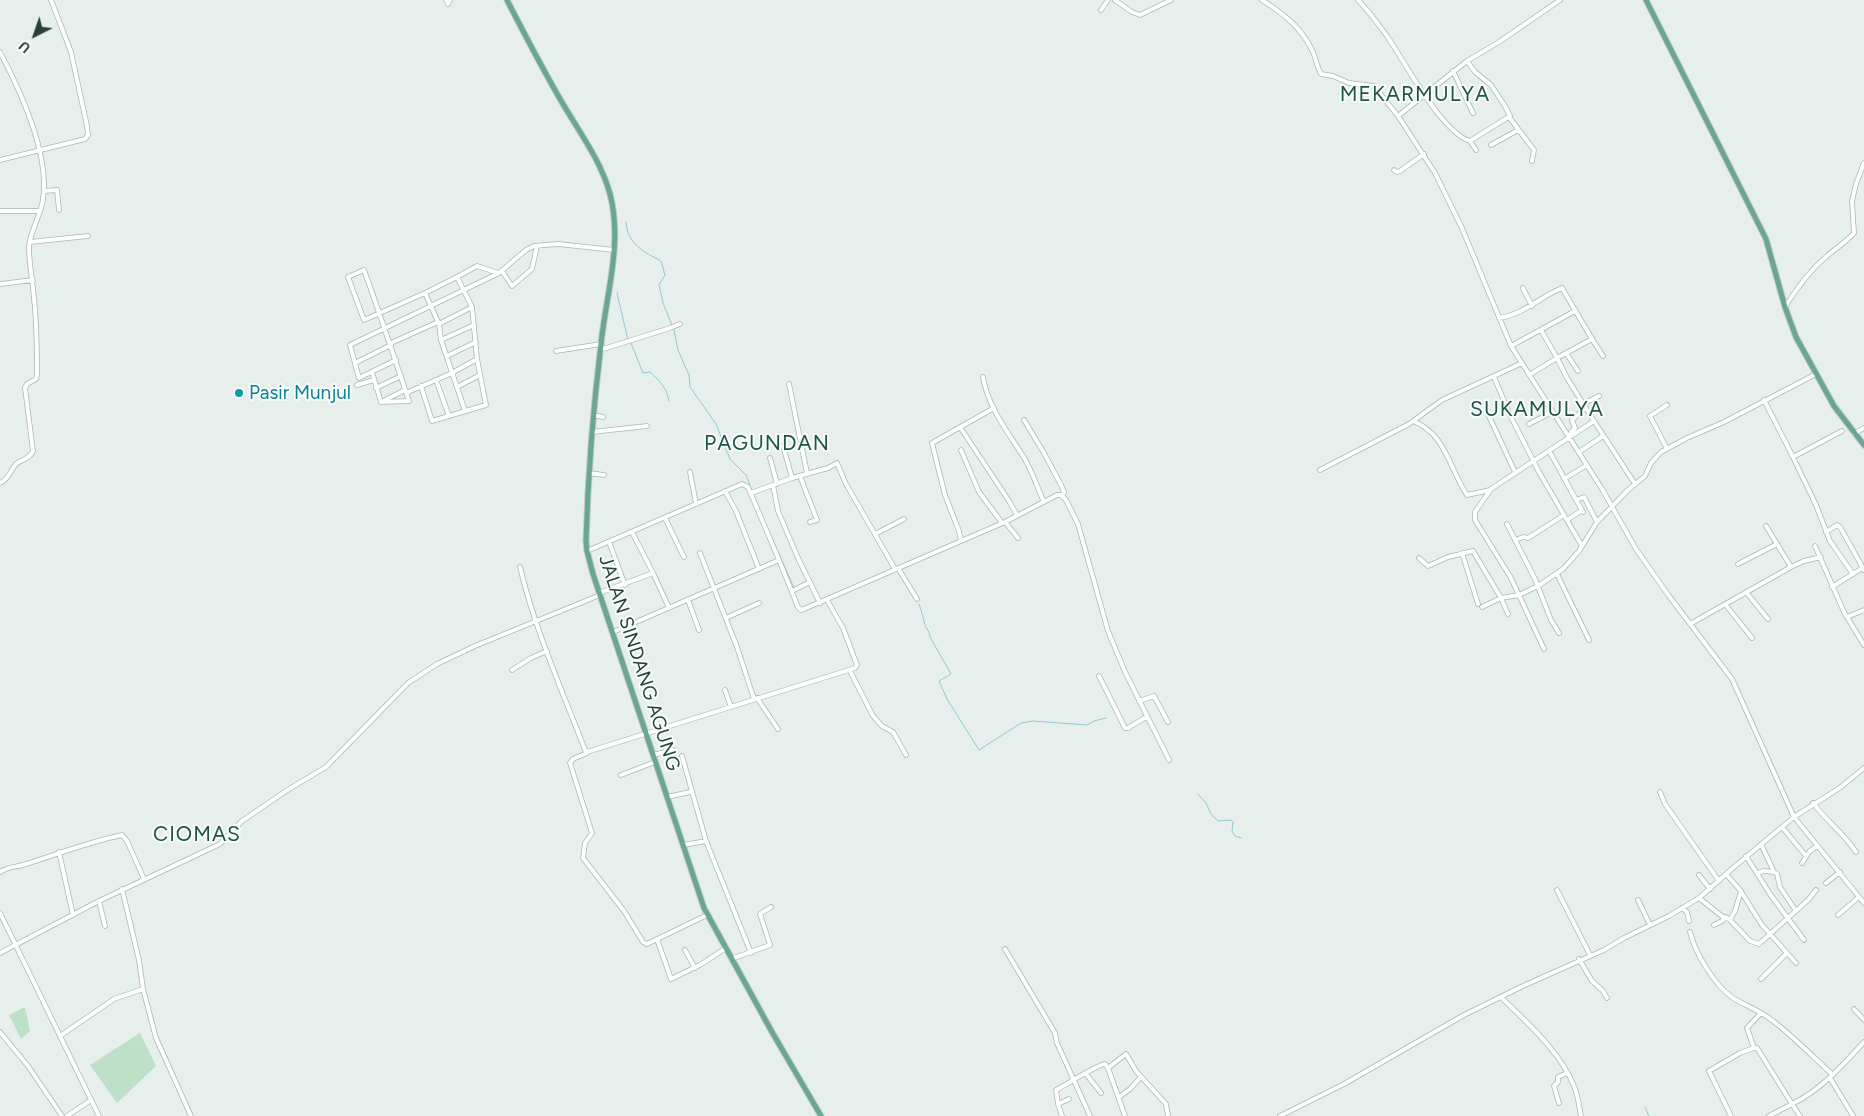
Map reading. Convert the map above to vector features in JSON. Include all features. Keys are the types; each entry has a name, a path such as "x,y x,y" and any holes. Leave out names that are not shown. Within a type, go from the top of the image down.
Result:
{"main road":[{"name":"JALAN SINDANG AGUNG","path":"507,0 535,55 602,171 615,215 614,250 593,415 587,552 707,915 821,1116"},
{"path":"1646,0 1766,238 1785,307 1796,337 1834,406 1864,445"}],"street":[{"path":"0,160 85,139 88,135 88,126 71,52 51,0"},
{"path":"446,0 448,4 450,0"},
{"path":"1100,10 1108,0"},
{"path":"1115,0 1132,12 1140,15 1171,0"},
{"path":"1262,0 1298,28 1313,54 1321,74 1333,76 1349,83 1372,85 1398,116 1424,154 1461,226 1511,346 1613,506 1636,549 1732,679 1794,817 1864,903"},
{"path":"1358,0 1386,34 1430,104 1448,124 1470,141 1476,150"},
{"path":"1398,116 1466,61 1499,42 1560,0"},
{"path":"0,52 20,92 39,150 44,172 44,191 30,242 37,327 37,375 34,381 27,384 25,388 33,451 31,456 18,463 6,479 0,483"},
{"path":"1466,61 1475,72 1491,85 1505,106 1510,118 1534,150 1532,161"},
{"path":"1453,71 1473,114"},
{"path":"1470,141 1510,118"},
{"path":"1491,144 1518,130"},
{"path":"1394,170 1400,171 1424,154"},
{"path":"1785,307 1795,291 1814,269 1854,233 1852,201 1864,163"},
{"path":"44,191 57,190 59,210"},
{"path":"0,211 40,211"},
{"path":"30,242 88,236"},
{"path":"396,360 359,378 350,345 500,272 526,250 537,246 558,244 614,250"},
{"path":"381,402 409,401 391,344 379,312 364,270 348,277 364,320 379,312 426,293 477,266 500,272 512,286 532,269 537,246"},
{"path":"421,386 432,421 486,405 477,359 472,307 457,277"},
{"path":"0,284 33,280"},
{"path":"1523,288 1532,306"},
{"path":"1500,318 1507,317 1532,306 1562,288 1603,356"},
{"path":"426,293 438,323 441,340 464,412"},
{"path":"355,363 391,344 472,307"},
{"path":"1511,346 1575,311"},
{"path":"600,350 680,324"},
{"path":"441,340 474,325"},
{"path":"1541,330 1584,406 1634,484"},
{"path":"1529,375 1592,339"},
{"path":"446,356 476,342"},
{"path":"556,351 601,344"},
{"path":"1566,353 1578,371"},
{"path":"381,402 452,373 477,359"},
{"path":"1320,470 1414,421 1442,400 1522,363"},
{"path":"372,372 381,402"},
{"path":"1482,607 1501,598 1519,595 1557,574 1569,563 1597,522 1634,484 1648,473 1656,456 1666,449 1724,422 1816,374"},
{"path":"457,387 480,375"},
{"path":"376,388 401,376"},
{"path":"983,377 987,396 1023,457 1044,502"},
{"path":"1494,377 1510,415 1533,460 1582,546"},
{"path":"357,385 374,380"},
{"path":"436,380 449,416"},
{"path":"789,384 807,473"},
{"path":"1570,437 1571,432 1575,428 1572,420 1584,406 1599,396"},
{"path":"1764,400 1816,505 1830,541 1852,574"},
{"path":"1666,449 1650,416 1667,405"},
{"path":"961,541 945,495 932,445 934,441 994,408"},
{"path":"1529,424 1552,412"},
{"path":"1488,414 1515,472"},
{"path":"593,415 603,416"},
{"path":"1024,420 1062,487 1064,492 1062,496 1078,524 1108,631 1138,701 1169,760"},
{"path":"1414,421 1426,427 1436,436 1456,478 1467,495 1490,490"},
{"path":"1544,649 1511,578 1474,517 1475,512 1490,490 1594,421"},
{"path":"592,432 647,426"},
{"path":"960,428 1017,516"},
{"path":"1854,434 1864,428"},
{"path":"1793,457 1842,431"},
{"path":"1578,452 1603,436"},
{"path":"783,446 792,478"},
{"path":"961,450 979,492 1018,538"},
{"path":"1515,540 1523,536 1528,538 1566,517 1583,511 1549,451"},
{"path":"770,458 778,511 820,603"},
{"path":"751,493 807,473 828,468 837,463 846,484 875,534 917,599"},
{"path":"1564,479 1587,465"},
{"path":"690,472 696,504"},
{"path":"589,473 604,476"},
{"path":"800,476 817,520 810,522"},
{"path":"587,552 742,484 747,486 751,493 801,610 1017,516 1057,495 1062,496"},
{"path":"725,491 736,512 759,569"},
{"path":"1576,500 1584,497 1597,522"},
{"path":"665,518 684,558"},
{"path":"875,534 904,519"},
{"path":"1507,524 1538,586 1551,620 1559,633"},
{"path":"1826,532 1837,525 1840,527 1864,568 1832,587"},
{"path":"1766,526 1791,567"},
{"path":"632,532 669,608"},
{"path":"609,542 624,585"},
{"path":"1738,564 1777,544"},
{"path":"1815,546 1832,587 1864,646"},
{"path":"1419,558 1428,566 1469,550 1475,552 1508,614"},
{"path":"700,552 756,699 778,729"},
{"path":"1462,553 1478,604"},
{"path":"1690,624 1791,567 1820,557"},
{"path":"613,632 779,560"},
{"path":"520,568 536,621 587,752"},
{"path":"0,953 99,901 222,843 242,821 289,789 326,767 408,683 440,662 653,573"},
{"path":"1557,574 1589,640"},
{"path":"792,591 810,582"},
{"path":"1746,592 1768,619"},
{"path":"688,600 700,630"},
{"path":"707,915 646,944 642,942 624,911 584,861 585,843 592,833 570,763 573,759 587,752 856,668 857,665 846,634 827,600"},
{"path":"726,618 759,603"},
{"path":"1725,604 1752,638"},
{"path":"1847,616 1864,610"},
{"path":"512,670 547,651"},
{"path":"850,671 873,716 882,726 893,732 906,755"},
{"path":"1098,676 1125,728 1146,717"},
{"path":"725,690 731,707"},
{"path":"1138,701 1154,696 1168,722"},
{"path":"653,755 673,750"},
{"path":"682,756 690,792 706,841 751,953"},
{"path":"621,775 655,762"},
{"path":"1280,1116 1344,1084 1441,1028 1501,997 1604,950 1699,898 1794,817 1841,787 1864,768"},
{"path":"667,797 690,792"},
{"path":"1660,792 1665,804 1719,881"},
{"path":"1813,804 1822,816 1841,833 1856,852"},
{"path":"1782,827 1805,855"},
{"path":"0,872 59,852 122,835 127,841 144,879"},
{"path":"683,845 706,841"},
{"path":"1761,844 1776,874 1780,887 1796,911"},
{"path":"1802,863 1805,855 1817,846"},
{"path":"59,852 73,915"},
{"path":"1746,856 1804,940"},
{"path":"1759,875 1764,871 1776,874"},
{"path":"1826,883 1840,872"},
{"path":"1726,874 1740,889 1754,914 1796,963"},
{"path":"1699,875 1710,889"},
{"path":"1714,925 1728,919 1736,909 1740,889"},
{"path":"122,890 139,960 143,989 156,1038 191,1116"},
{"path":"1557,890 1590,955"},
{"path":"1699,898 1728,919 1753,943 1759,944 1814,895 1816,890"},
{"path":"1838,915 1859,897"},
{"path":"1638,900 1650,925"},
{"path":"99,901 104,926"},
{"path":"731,959 770,945 760,914 771,907"},
{"path":"1682,908 1687,912 1689,921"},
{"path":"0,913 99,1116"},
{"path":"1690,932 1696,950 1724,990 1775,1022 1831,1076 1853,1116"},
{"path":"657,939 670,978 695,968 726,948"},
{"path":"1005,949 1054,1031 1057,1043 1090,1116"},
{"path":"684,950 695,968"},
{"path":"1761,979 1787,953"},
{"path":"1579,960 1592,981 1603,990 1607,998"},
{"path":"60,1036 114,999 143,989"},
{"path":"1501,997 1547,1045 1567,1072 1576,1091 1581,1116"},
{"path":"1854,1009 1864,1020"},
{"path":"1761,1012 1747,1028 1754,1048 1757,1048 1800,1116"},
{"path":"0,1032 28,1066 62,1116"},
{"path":"1769,1116 1815,1090 1864,1042"},
{"path":"1731,1116 1709,1071 1740,1053 1754,1048"},
{"path":"1108,1068 1126,1054 1141,1077 1166,1104 1168,1116"},
{"path":"1062,1116 1056,1090 1101,1064 1105,1064 1125,1116"},
{"path":"1559,1103 1554,1086 1558,1082 1558,1077 1567,1072"},
{"path":"1086,1074 1100,1093"},
{"path":"1119,1097 1141,1077"},
{"path":"1058,1104 1069,1099"},
{"path":"67,1116 91,1100"}],"green space":[{"path":"25,1007 30,1031 21,1039 9,1015"},
{"path":"140,1033 156,1066 117,1103 90,1065"}],"waterway":[{"path":"626,222 627,230 633,242 643,251 661,261 665,275 659,285 663,303 672,325"},
{"path":"617,293 628,340"},
{"path":"674,330 678,350 689,375 690,387 716,424 730,459 746,475 752,491"},
{"path":"631,343 643,373 650,372 657,378 665,388 669,401"},
{"path":"754,496 756,502"},
{"path":"772,538 794,588"},
{"path":"919,604 930,637 951,674 939,681 947,699 979,750 1021,723 1033,721 1087,725 1106,718"},
{"path":"1198,794 1218,821 1231,820 1233,822 1232,831 1235,836 1241,838"},
{"path":"1645,1107 1649,1116"}],"place":[{"name":"Pasir Munjul","path":"239,393"}],"district":[{"name":"MEKARMULYA","path":"1415,95"},
{"name":"SUKAMULYA","path":"1537,410"},
{"name":"PAGUNDAN","path":"767,444"},
{"name":"CIOMAS","path":"197,835"}]}
